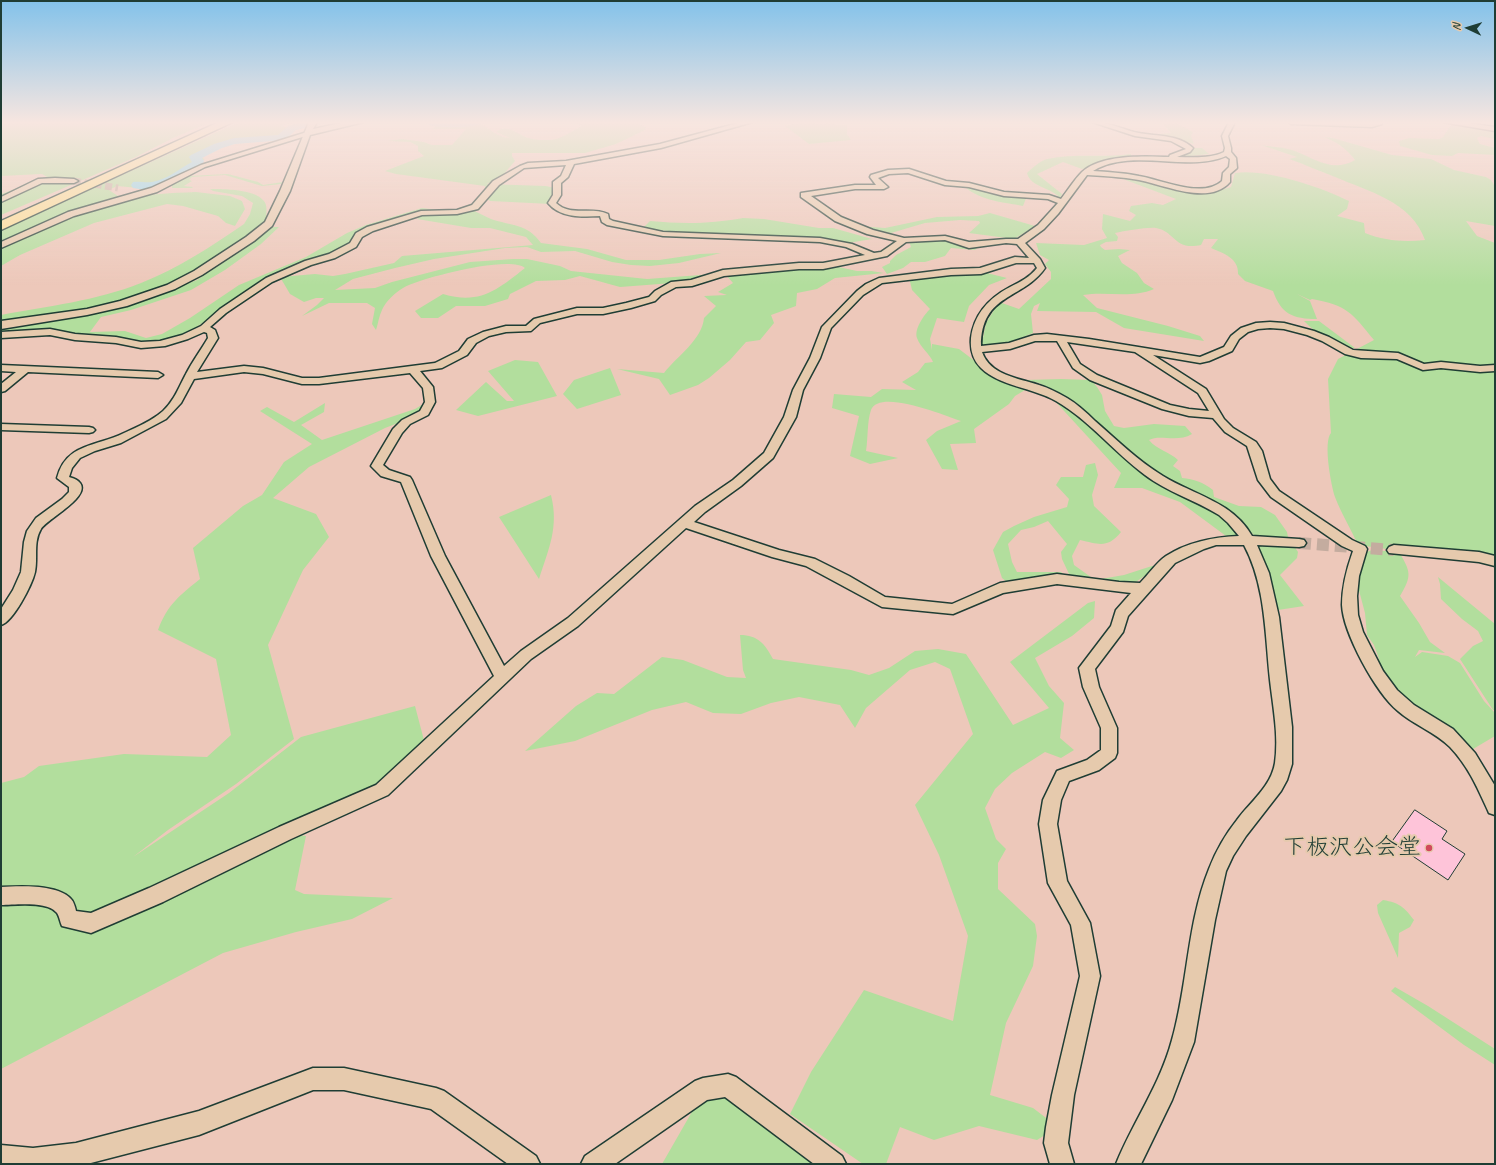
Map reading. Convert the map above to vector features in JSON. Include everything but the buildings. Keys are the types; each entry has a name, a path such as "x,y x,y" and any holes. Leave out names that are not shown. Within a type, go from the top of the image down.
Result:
{"highway":[{"path":"1,219 96,176"},
{"path":"1,226 109,176"}],"street":[{"path":"1,245 71,214 154,190 182,176"},
{"path":"1,325 87,312 123,304 171,288 198,273 256,235 269,224 291,176"},
{"path":"1,335 50,332 76,337 116,340 141,345 161,344 185,337 204,328 223,311 269,280 308,263 332,256 353,245 359,236 370,229 421,213 467,210 475,207 496,183 507,176"},
{"path":"564,176 557,182 557,195 552,203 555,207 570,213 601,214 605,216 605,220 610,223 663,234 830,241 863,249 872,256"},
{"path":"876,176 874,177 876,181 884,186 855,187 804,195 844,222 870,232 904,240 940,238 974,246 1006,241 1020,242 1041,227 1082,176"},
{"path":"926,176 945,183 969,185 1004,194 1049,197 1062,202"},
{"path":"1129,176 1189,190 1206,190 1219,188 1226,182 1227,176"},
{"path":"1,200 41,181 74,181"},
{"path":"125,190 138,194"},
{"path":"190,376 244,369 263,371 302,381 319,382 438,366 463,353 472,341 486,334 506,329 528,329 537,321 577,311 603,311 628,306 652,299 658,293 674,284 692,283 723,273 799,266 823,266 884,254 904,240"},
{"path":"1020,242 1022,247 1038,261 1040,268 1037,275 1001,295 991,303 983,313 977,331 976,349 980,360 988,369 1001,376 1045,391 1071,405 1149,472 1166,484 1205,501 1233,521 1249,540 1259,567 1272,615 1284,740 1282,772 1272,792 1248,819 1226,851 1218,869 1208,906 1182,1045 1152,1118 1128,1164"},
{"path":"1,896 43,896 57,900 66,906 69,919 91,923 156,895 285,832 382,790 526,655 573,622 700,509 738,483 769,455 790,417 798,390 815,358 827,327 860,293 879,281 890,279 951,272 980,271 1015,260 1038,261"},
{"path":"976,349 1010,346 1034,338 1060,338 1200,360 1209,358 1228,349 1231,341 1246,328 1256,325 1278,326 1322,337 1349,352 1399,357 1422,367 1439,365 1472,370 1495,368"},
{"path":"1,620 15,599 28,573 31,539 36,527 44,518 70,501 75,492 74,485 64,478 68,463 86,449 116,441 167,413 180,397 190,376 213,338 212,332 204,328"},
{"path":"1060,338 1070,358 1081,370 1097,380 1163,408 1193,414 1216,415"},
{"path":"1139,350 1202,391 1208,398 1216,415 1229,430 1252,444 1256,451 1264,480 1275,494 1347,543 1360,549 1354,566 1351,584 1352,623 1373,668 1384,687 1404,706 1448,735 1469,756 1495,808"},
{"path":"1,368 158,375"},
{"path":"1,389 26,369"},
{"path":"413,370 428,387 430,402 424,413 406,422 397,431 377,466 385,473 406,480 438,556 502,677"},
{"path":"1,427 89,430"},
{"path":"684,523 777,554 810,562 844,579 882,602 953,609 1000,588 1056,579 1119,588 1142,588"},
{"path":"1062,1164 1056,1143 1058,1127 1063,1095 1090,976 1080,923 1058,883 1048,824 1052,800 1063,776 1093,765 1109,753 1109,728 1091,687 1087,668 1118,628 1122,614 1142,588 1170,560 1199,546 1216,541 1249,540 1299,543"},
{"path":"1394,550 1479,558 1495,561"},
{"path":"1,1157 32,1160 76,1155 199,1123 313,1078 344,1079 436,1099 528,1164"},
{"path":"593,1164 703,1088 728,1085 834,1164"}],"green space":[{"path":"46,176 91,176 1,215 1,194 27,185 42,182 47,177"},
{"path":"119,176 179,176 149,189 117,186 109,190 118,196 83,207 1,242 1,230"},
{"path":"187,176 202,176 192,177 189,180 192,181 184,186 193,187 192,188 172,188 172,185"},
{"path":"230,176 237,176 258,182 263,185 283,182 281,184 262,186"},
{"path":"414,176 501,176 487,184 546,186 555,188 555,193 551,204 490,201 485,197 485,186"},
{"path":"1028,176 1040,176 1062,194 1060,198 1056,194 1037,185"},
{"path":"1234,176 1278,176 1324,190 1349,201 1347,209 1337,216 1364,223 1365,233 1380,238 1395,240 1425,240 1419,227 1400,207 1361,187 1334,176 1483,176 1491,180 1494,185 1495,226 1466,221 1477,236 1495,243 1495,560 1444,557 1358,545 1335,497 1330,474 1328,445 1331,433 1328,379 1338,359 1374,340 1360,323 1348,312 1341,307 1324,301 1310,300 1297,294 1310,301 1317,319 1301,318 1289,314 1280,305 1273,291 1245,281 1238,274 1238,268 1233,260 1225,254 1211,248 1218,239 1204,239 1201,245 1192,246 1180,243 1167,233 1156,228 1115,233 1118,237 1117,241 1106,242 1100,245 1101,247 1105,250 1130,250 1118,256 1122,263 1137,273 1144,283 1154,289 1137,294 1083,295 1097,308 1168,326 1200,336 1204,341 1124,328 1096,312 1037,311 1040,303 1034,306 1031,314 1033,333 1006,344 981,348 986,323 999,302 1019,309 1051,279 1051,272 1045,264 1049,260 1040,255 1036,243 1084,245 1107,238 1102,229 1103,214 1130,221 1136,215 1129,211 1131,206 1152,203 1163,205 1176,199 1123,179 1139,181 1177,191 1203,193 1231,187"},
{"path":"965,187 1027,196 1023,206 985,198 971,192"},
{"path":"210,189 239,190 260,197 266,205 266,220 245,238 191,274 151,293 112,305 1,322 1,315 89,299 141,283 168,271 207,249 244,224 250,214 253,203 242,196 213,191"},
{"path":"196,192 230,196 242,201 245,209 235,226 226,223 218,216 183,206 167,204 94,223 20,255 1,266 1,249 87,211 117,201 146,195"},
{"path":"422,208 446,211 428,211 412,214 359,234 341,249 265,280 195,328 190,334 152,343 128,338 35,329 1,334 1,329 100,312 135,303 197,280 244,249 273,227 279,227 261,244 225,270 191,290 131,310 101,317 90,332 125,331 146,338 162,334 190,318 239,285 306,257 347,233 366,225"},
{"path":"471,209 491,219 524,228 541,243 587,249 626,260 659,260 700,254 721,253 679,263 650,266 612,262 575,251 541,252 527,247 505,248 434,259 395,268 353,279 335,290 375,288 392,282 470,262 513,259 527,259 560,266 571,271 647,279 714,274 686,282 620,287 580,276 565,280 536,281 510,294 508,299 485,306 456,306 438,318 421,318 415,311 443,294 467,298 478,296 497,289 525,268 516,265 502,264 465,269 427,279 403,288 397,292 383,307 376,330 372,324 375,308 367,303 329,303 302,316 324,298 316,298 304,302 290,294 280,277 315,274 333,276 394,263 402,256 533,245 526,237 490,228 471,228 417,219 426,213 456,212"},
{"path":"990,213 1035,226 1014,239 969,233 980,223 979,221 960,220 925,223 891,233 858,226 885,228 937,217 978,216"},
{"path":"743,218 764,219 819,228 833,228 872,239 848,243 828,240 762,238 642,229 650,221 696,223"},
{"path":"937,240 977,248 975,250 951,248 945,256 925,262 911,262 903,268 887,274 882,267 890,263 896,255 911,247 909,241"},
{"path":"834,266 857,271 884,273 835,278 817,289 797,293 796,306 771,315 774,323 760,340 746,342 730,360 709,378 698,385 670,395 659,379 617,369 664,373 694,341 699,333 704,318 716,306 704,296 727,295 718,292 733,283 725,274"},
{"path":"983,272 1007,278 989,285 969,306 964,322 937,318 930,339 932,350 932,344 959,349 1001,381 1025,390 1015,396 1009,404 974,429 976,443 950,444 958,470 942,469 926,440 937,431 961,421 913,405 899,402 877,404 871,410 866,451 898,458 870,464 850,456 859,416 832,408 834,394 871,397 882,389 916,390 902,382 918,372 925,363 933,362 918,341 916,334 920,322 930,309 912,290 909,277"},
{"path":"1304,321 1319,321 1355,348 1348,348 1334,343 1320,335"},
{"path":"515,360 538,362 557,396 478,416 456,410 486,382 507,401 514,401 488,371"},
{"path":"610,368 621,395 577,409 563,394 574,380"},
{"path":"1025,380 1091,380 1102,395 1105,411 1114,426 1124,428 1154,424 1185,426 1192,434 1180,438 1153,438 1149,440 1178,460 1173,466 1180,471 1182,478 1194,480 1206,485 1213,490 1214,497 1239,506 1261,507 1275,515 1287,532 1288,537 1298,552 1297,558 1280,575 1304,606 1278,610 1256,537 1239,521 1149,470 1051,389 1039,383"},
{"path":"430,400 424,413 385,428 309,467 273,498 316,514 329,537 303,570 268,645 294,739 236,784 168,830 133,857 229,793 301,737 415,706 426,748 386,786 80,921 124,919 285,833 306,836 295,890 304,894 393,898 352,919 296,932 223,953 1,1069 1,783 24,777 39,766 124,754 207,757 231,735 216,659 158,630 170,607 186,590 200,579 193,548 243,506 262,495 284,462 312,444 260,411 267,407 294,422 325,403 324,412 301,425 322,440 415,409"},
{"path":"1054,400 1070,408 1158,485 1210,509 1245,536 1226,536 1180,502 1142,488 1114,488 1121,473"},
{"path":"1095,463 1098,475 1092,495 1094,506 1121,532 1111,541 1102,544 1080,540 1072,556 1074,565 1095,580 1124,575 1152,566 1157,567 1133,584 1081,581 1069,574 1062,559 1061,552 1067,544 1048,521 1034,527 1021,530 1008,544 1012,562 1017,572 1061,572 1067,577 1007,582 1002,578 993,550 1003,532 1034,517 1067,507 1069,499 1056,485 1061,477 1083,477 1086,465"},
{"path":"551,495 554,517 552,537 539,579 499,517"},
{"path":"1372,550 1399,552 1408,569 1407,584 1400,596 1430,642 1445,653 1419,650 1415,657 1422,652 1448,656 1460,663 1484,701 1495,713 1495,736 1468,752 1409,706 1377,668 1379,659 1374,645 1367,635 1365,613 1357,583 1364,553"},
{"path":"1438,577 1495,624 1495,710 1493,710 1460,659 1473,646 1483,641 1478,631 1462,619 1441,599"},
{"path":"1095,601 1094,618 1072,636 1035,658 1049,686 1064,703 1060,738 1074,750 1061,758 1045,752 1012,773 995,789 985,808 996,839 1006,849 998,863 998,889 1035,924 1037,936 1033,966 1006,1023 990,1095 1033,1108 1058,1127 1037,1140 979,1126 934,1140 900,1127 886,1164 863,1164 790,1114 811,1072 864,990 953,1021 968,936 939,855 915,805 973,734 950,669 935,662 910,670 866,708 855,728 840,705 799,697 771,703 741,714 713,713 686,702 652,710 575,741 525,751 576,706 597,693 614,694 662,657 683,660 727,677 746,678 743,670 740,635 746,635 760,641 773,659 851,670 869,675 889,668 915,651 938,649 966,654 1013,725 1049,708 1010,662 1088,603"},
{"path":"1383,900 1401,906 1414,920 1410,927 1399,933 1398,958 1378,913 1377,905"},
{"path":"1395,987 1428,1006 1495,1049 1495,1065 1464,1045 1391,991"},
{"path":"727,1093 816,1164 662,1164 697,1103"}],"waterway":[{"path":"137,185 153,186 175,176"}],"tunnel":[{"path":"74,181 118,188"},
{"path":"1299,543 1394,550"}],"place":[{"name":"下板沢公会堂","path":"1429,848"}]}
